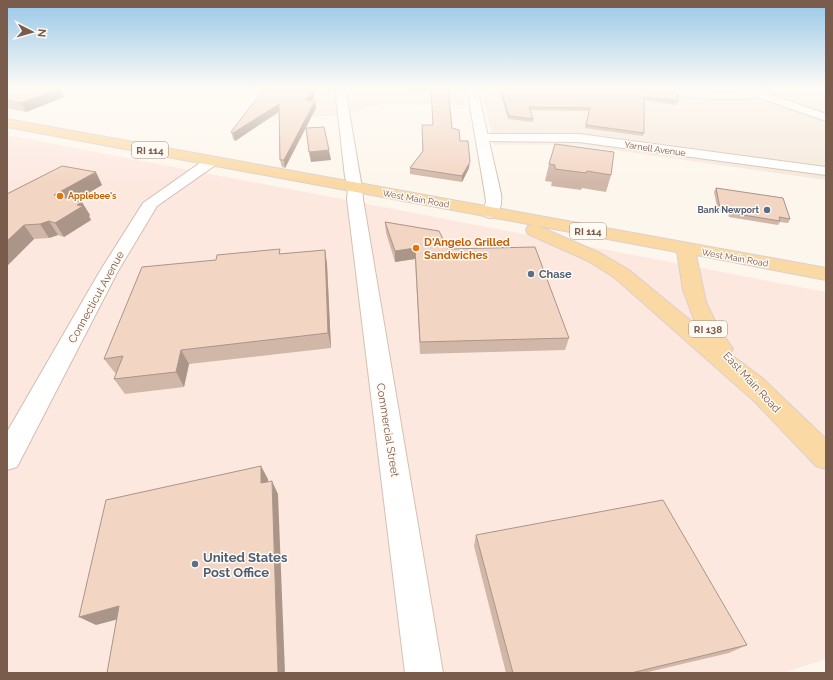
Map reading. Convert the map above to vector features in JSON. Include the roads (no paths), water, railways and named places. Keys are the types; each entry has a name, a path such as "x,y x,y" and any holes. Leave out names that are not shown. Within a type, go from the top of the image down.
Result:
{"main road":[{"name":"West Main Road","path":"7,123 826,274"},
{"path":"490,213 573,247 622,274 762,394"},
{"name":"East Main Road","path":"686,249 690,284 701,317 725,353 762,394 826,457"}],"street":[{"name":"Commercial Street","path":"344,120 352,177 355,188 355,199 385,413 424,673"},
{"path":"478,120 494,198 490,213"},
{"name":"Yarnell Avenue","path":"482,138 585,139 826,171"},
{"name":"Connecticut Avenue","path":"7,458 109,271 151,203 212,161"}],"place":[{"name":"Applebee's","path":"60,196"},
{"name":"Bank Newport","path":"767,210"},
{"name":"D'Angelo Grilled Sandwiches","path":"416,248"},
{"name":"Chase","path":"531,274"},
{"name":"United States Post Office","path":"195,564"}]}
